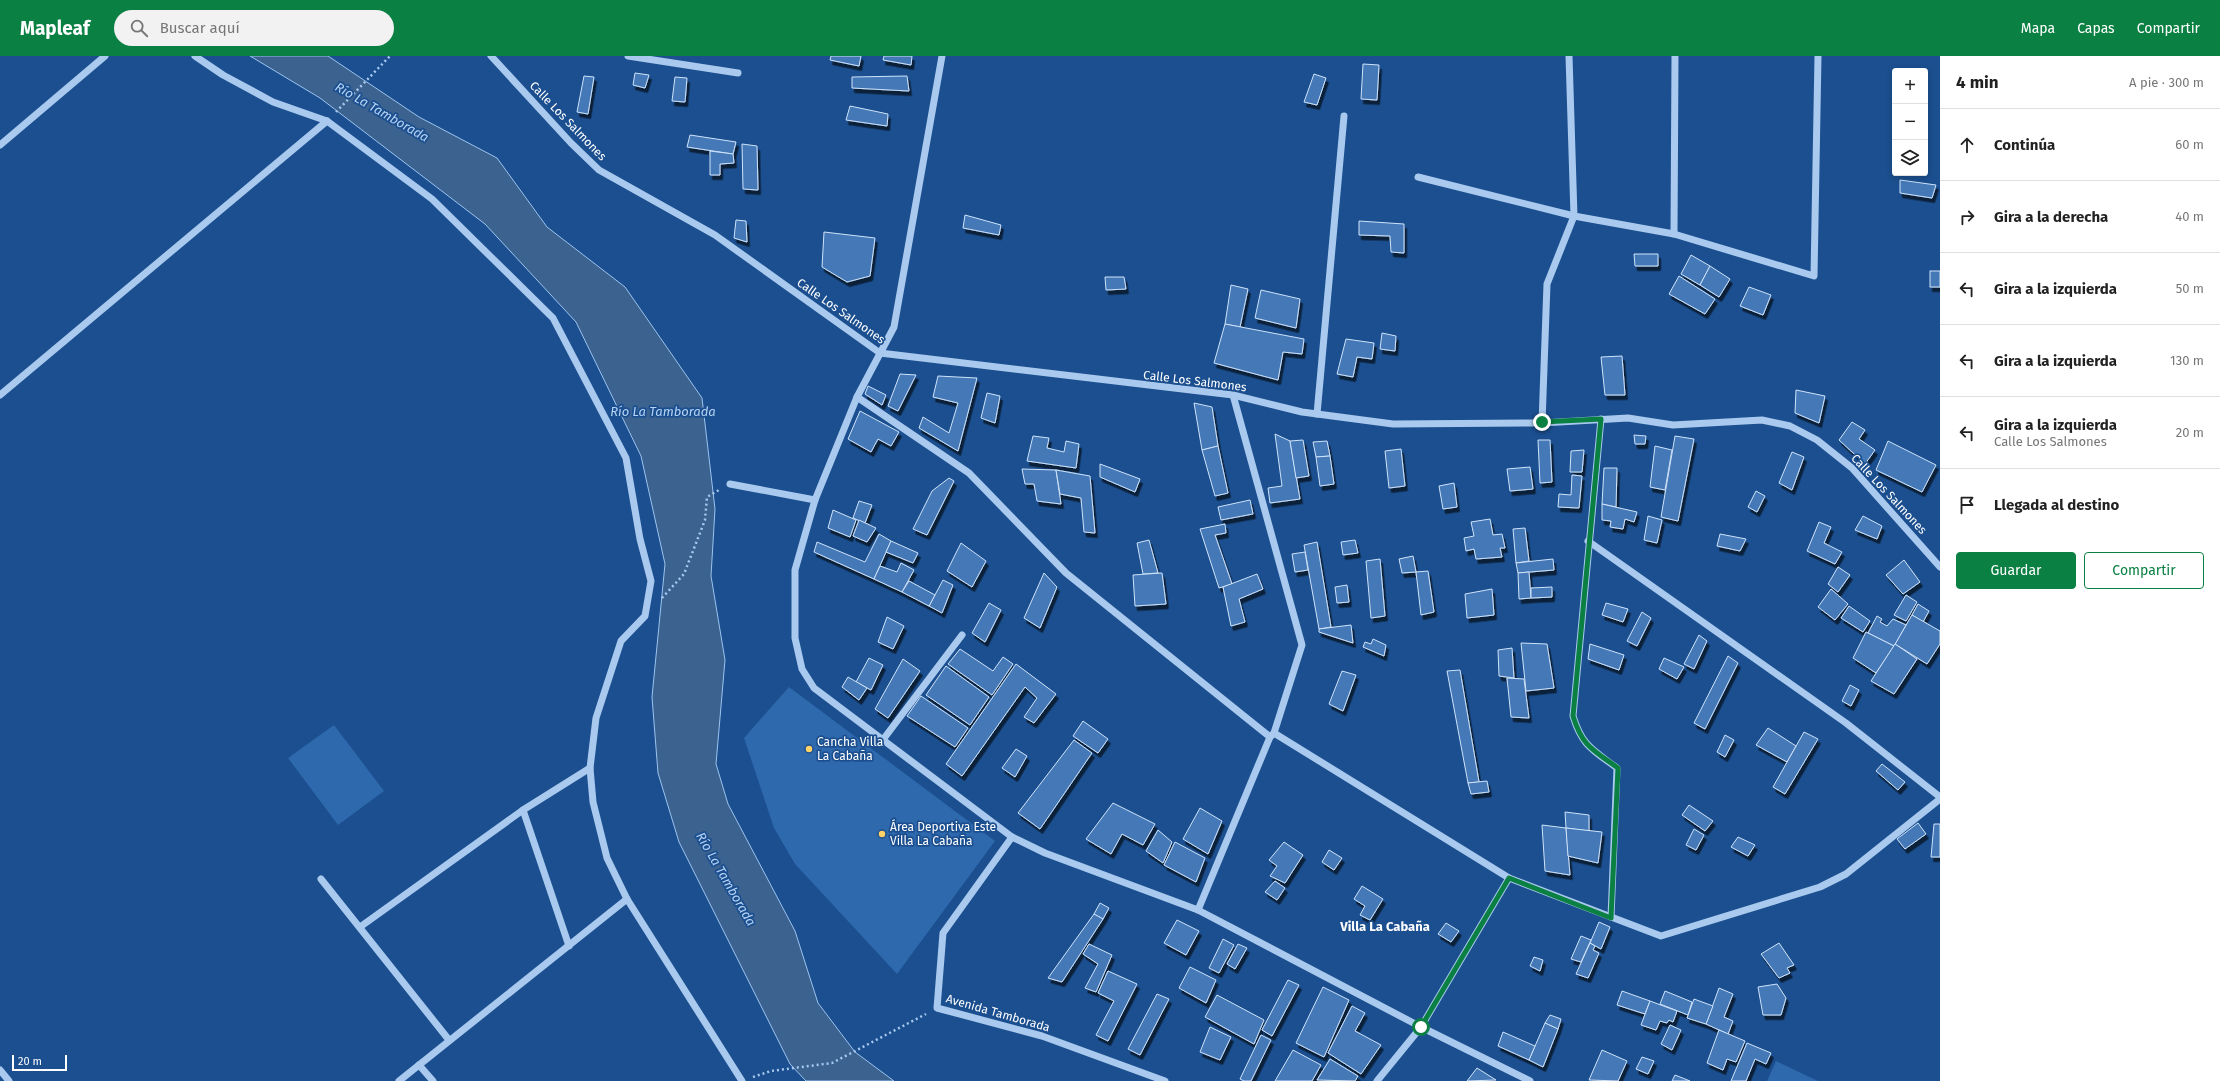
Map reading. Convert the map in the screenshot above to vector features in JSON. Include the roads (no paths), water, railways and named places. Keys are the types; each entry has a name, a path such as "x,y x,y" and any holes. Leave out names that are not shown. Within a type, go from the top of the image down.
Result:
{"street":[{"path":"0,145 105,56"},
{"path":"195,56 223,76 273,102 327,121 432,198 553,318 626,458 640,539 651,581 645,616 621,641 596,718 590,768 593,802 607,858 627,898 742,1081"},
{"name":"Calle Los Salmones","path":"491,56 571,143 599,170 715,235 880,353 1233,395 1317,414 1393,424 1542,422 1628,418 1673,425 1762,420 1790,426 1817,440 1852,468 1940,567"},
{"path":"628,56 738,73"},
{"path":"942,56 894,327 857,397 814,500 795,570 795,638 802,669 814,688 882,741 1012,837 1045,853 1198,910 1421,1027 1530,1081"},
{"path":"1542,422 1547,284 1574,216 1569,56"},
{"path":"1674,234 1676,56"},
{"path":"1418,177 1574,216 1674,234 1814,276 1818,56"},
{"path":"1317,414 1344,116"},
{"path":"0,394 327,121"},
{"path":"1198,910 1272,735 1302,645 1233,395"},
{"path":"857,397 969,473 1066,573 1272,735 1509,878 1611,918 1662,936 1820,887 1846,874 1940,798 1846,723 1588,541"},
{"path":"1601,419 1588,541 1573,716 1578,731 1586,746 1618,768 1611,918"},
{"path":"730,484 814,500"},
{"path":"882,741 962,635"},
{"path":"360,926 523,810 590,768"},
{"path":"523,810 569,946"},
{"name":"Avenida Tamborada","path":"1012,837 943,933 937,1008 1042,1036 1166,1081"},
{"path":"1377,1081 1421,1027 1509,878"},
{"path":"321,879 450,1040"},
{"path":"399,1081 627,898"},
{"path":"419,1065 432,1081"},
{"path":"0,1070 8,1081"}],"water":[{"name":"Río La Tamborada","path":"250,56 328,56 419,117 497,158 547,227 625,287 702,398 715,509 711,576 725,660 716,764 728,804 795,931 818,1003 855,1052 894,1081 806,1081 790,1064 679,842 658,773 652,697 665,564 641,456 576,322 485,224 320,98"}],"place":[{"name":"Cancha Villa La Cabaña","path":"809,749"},
{"name":"Área Deportiva Este Villa La Cabaña","path":"882,834"}],"district":[{"name":"Villa La Cabaña","path":"1385,926"}]}
